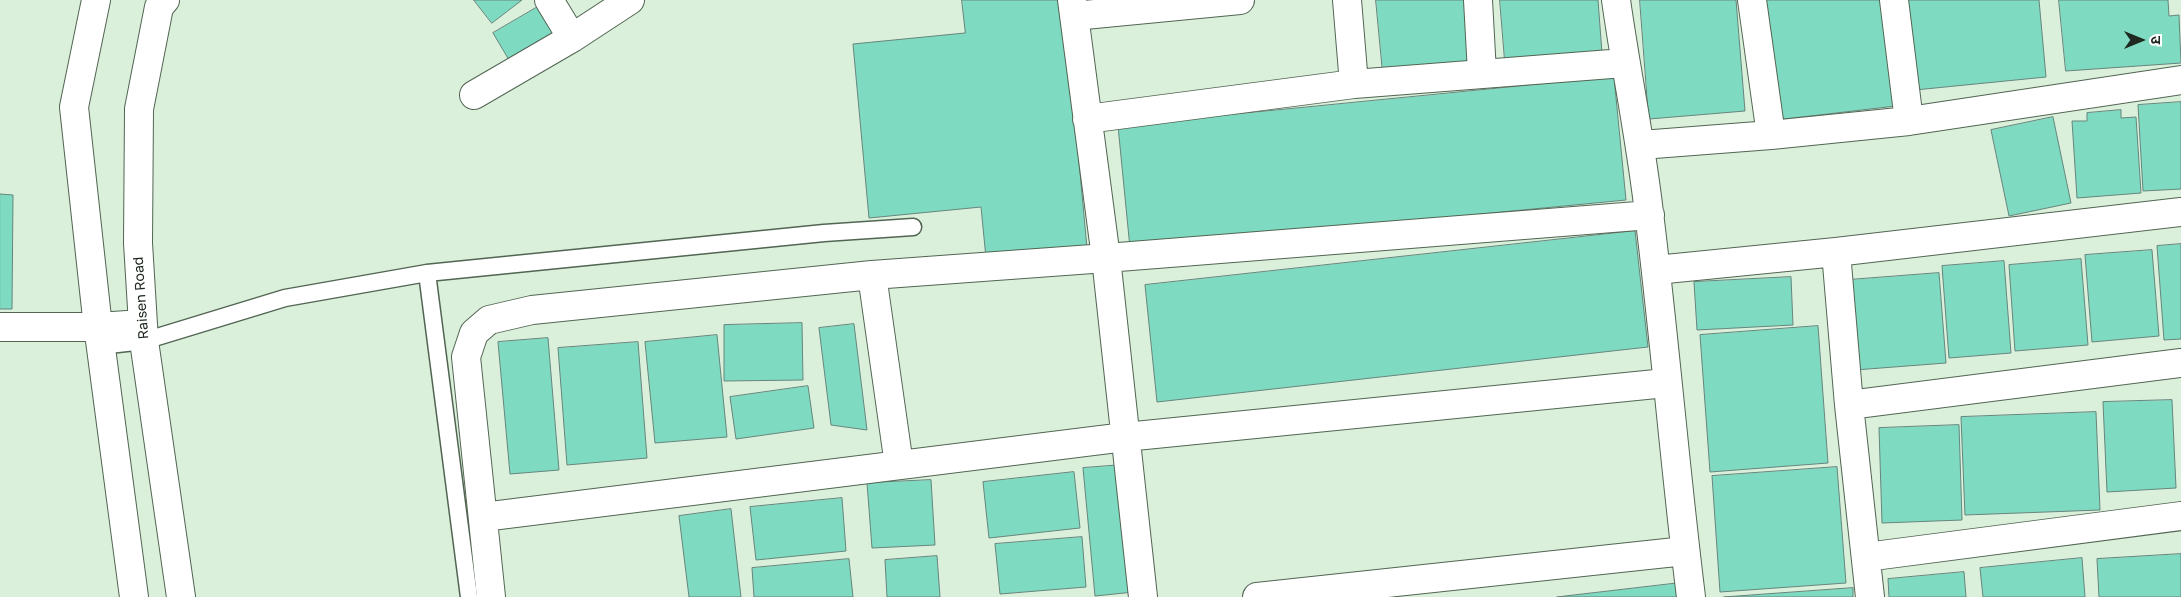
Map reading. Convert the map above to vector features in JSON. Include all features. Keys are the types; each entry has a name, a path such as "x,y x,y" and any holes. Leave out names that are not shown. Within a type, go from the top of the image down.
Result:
{"street":[{"path":"96,0 74,107 99,337 134,597"},
{"name":"Raisen Road","path":"165,0 159,7 139,109 138,243 143,333 182,597"},
{"path":"549,0 572,38"},
{"path":"474,95 572,38 630,0"},
{"path":"1143,597 1106,258 1073,8 1240,0"},
{"path":"1347,0 1354,84"},
{"path":"1478,0 1482,74"},
{"path":"1616,0 1624,63 1641,145 1650,215 1666,383 1691,597"},
{"path":"1752,0 1771,135"},
{"path":"1894,0 1909,121"},
{"path":"1088,119 1354,84 1624,63"},
{"path":"1641,145 1771,135 1909,121 2181,80"},
{"path":"1656,270 1836,252 2181,212"},
{"path":"491,597 466,357 474,334 489,320 532,310 872,275 1650,215"},
{"path":"1836,252 1849,405 1870,597"},
{"path":"872,275 899,465"},
{"path":"0,327 99,337 143,333"},
{"path":"1849,405 2181,363"},
{"path":"483,517 1125,437 1666,383"},
{"path":"1866,557 2181,516"},
{"path":"1257,597 1685,551"}],"lane":[{"path":"143,333 285,298 427,273 824,233 913,227"},
{"path":"427,273 469,597"}],"building":[{"path":"474,0 522,0 492,23"},
{"path":"962,0 1064,0 1087,248 986,258 981,207 869,218 853,44 965,33"},
{"path":"1376,0 1473,0 1479,64 1383,73"},
{"path":"1500,0 1598,0 1602,53 1505,61"},
{"path":"1640,0 1736,0 1745,111 1649,119"},
{"path":"1763,0 1884,0 1896,106 1776,120"},
{"path":"1900,0 2039,0 2046,77 1915,90"},
{"path":"2059,0 2168,0 2169,16 2179,15 2181,63 2066,71"},
{"path":"541,5 557,32 509,60 493,33"},
{"path":"1614,77 1626,200 1130,248 1118,126"},
{"path":"2181,102 2181,189 2143,191 2138,105"},
{"path":"2121,110 2121,118 2136,117 2141,193 2077,198 2072,121 2087,121 2087,113"},
{"path":"2053,117 2071,203 2009,216 1991,130"},
{"path":"0,194 13,195 12,309 0,309"},
{"path":"1635,231 1648,347 1157,402 1145,285"},
{"path":"2181,244 2181,339 2164,340 2157,246"},
{"path":"2152,250 2159,336 2092,342 2085,255"},
{"path":"2081,259 2088,345 2015,351 2009,265"},
{"path":"2004,261 2011,353 1949,358 1942,266"},
{"path":"1939,273 1946,363 1855,370 1848,280"},
{"path":"1791,277 1793,325 1697,330 1694,282"},
{"path":"802,323 803,380 724,381 724,325"},
{"path":"854,324 867,430 831,425 819,328"},
{"path":"1818,326 1828,463 1710,472 1700,335"},
{"path":"717,335 727,437 655,443 645,342"},
{"path":"548,338 559,470 510,474 498,342"},
{"path":"638,342 647,458 567,465 558,348"},
{"path":"808,386 814,428 736,439 730,397"},
{"path":"2172,400 2176,488 2107,492 2103,402"},
{"path":"2096,412 2100,510 1965,515 1961,417"},
{"path":"1959,425 1962,520 1882,523 1879,428"},
{"path":"1122,465 1134,592 1095,596 1083,468"},
{"path":"1837,467 1846,583 1720,592 1712,476"},
{"path":"1074,472 1080,528 989,538 983,482"},
{"path":"931,480 935,545 872,548 867,483"},
{"path":"842,498 846,551 756,560 750,507"},
{"path":"731,509 741,597 689,597 679,516"},
{"path":"1082,537 1086,587 1000,594 995,544"},
{"path":"2181,554 2181,597 2099,597 2097,559"},
{"path":"937,556 940,597 887,597 885,560"},
{"path":"2082,558 2085,597 1983,597 1980,568"},
{"path":"849,559 853,597 754,597 752,568"},
{"path":"1964,572 1966,597 1889,597 1888,579"},
{"path":"1680,583 1681,597 1557,597"},
{"path":"1853,588 1853,597 1724,597"}]}
